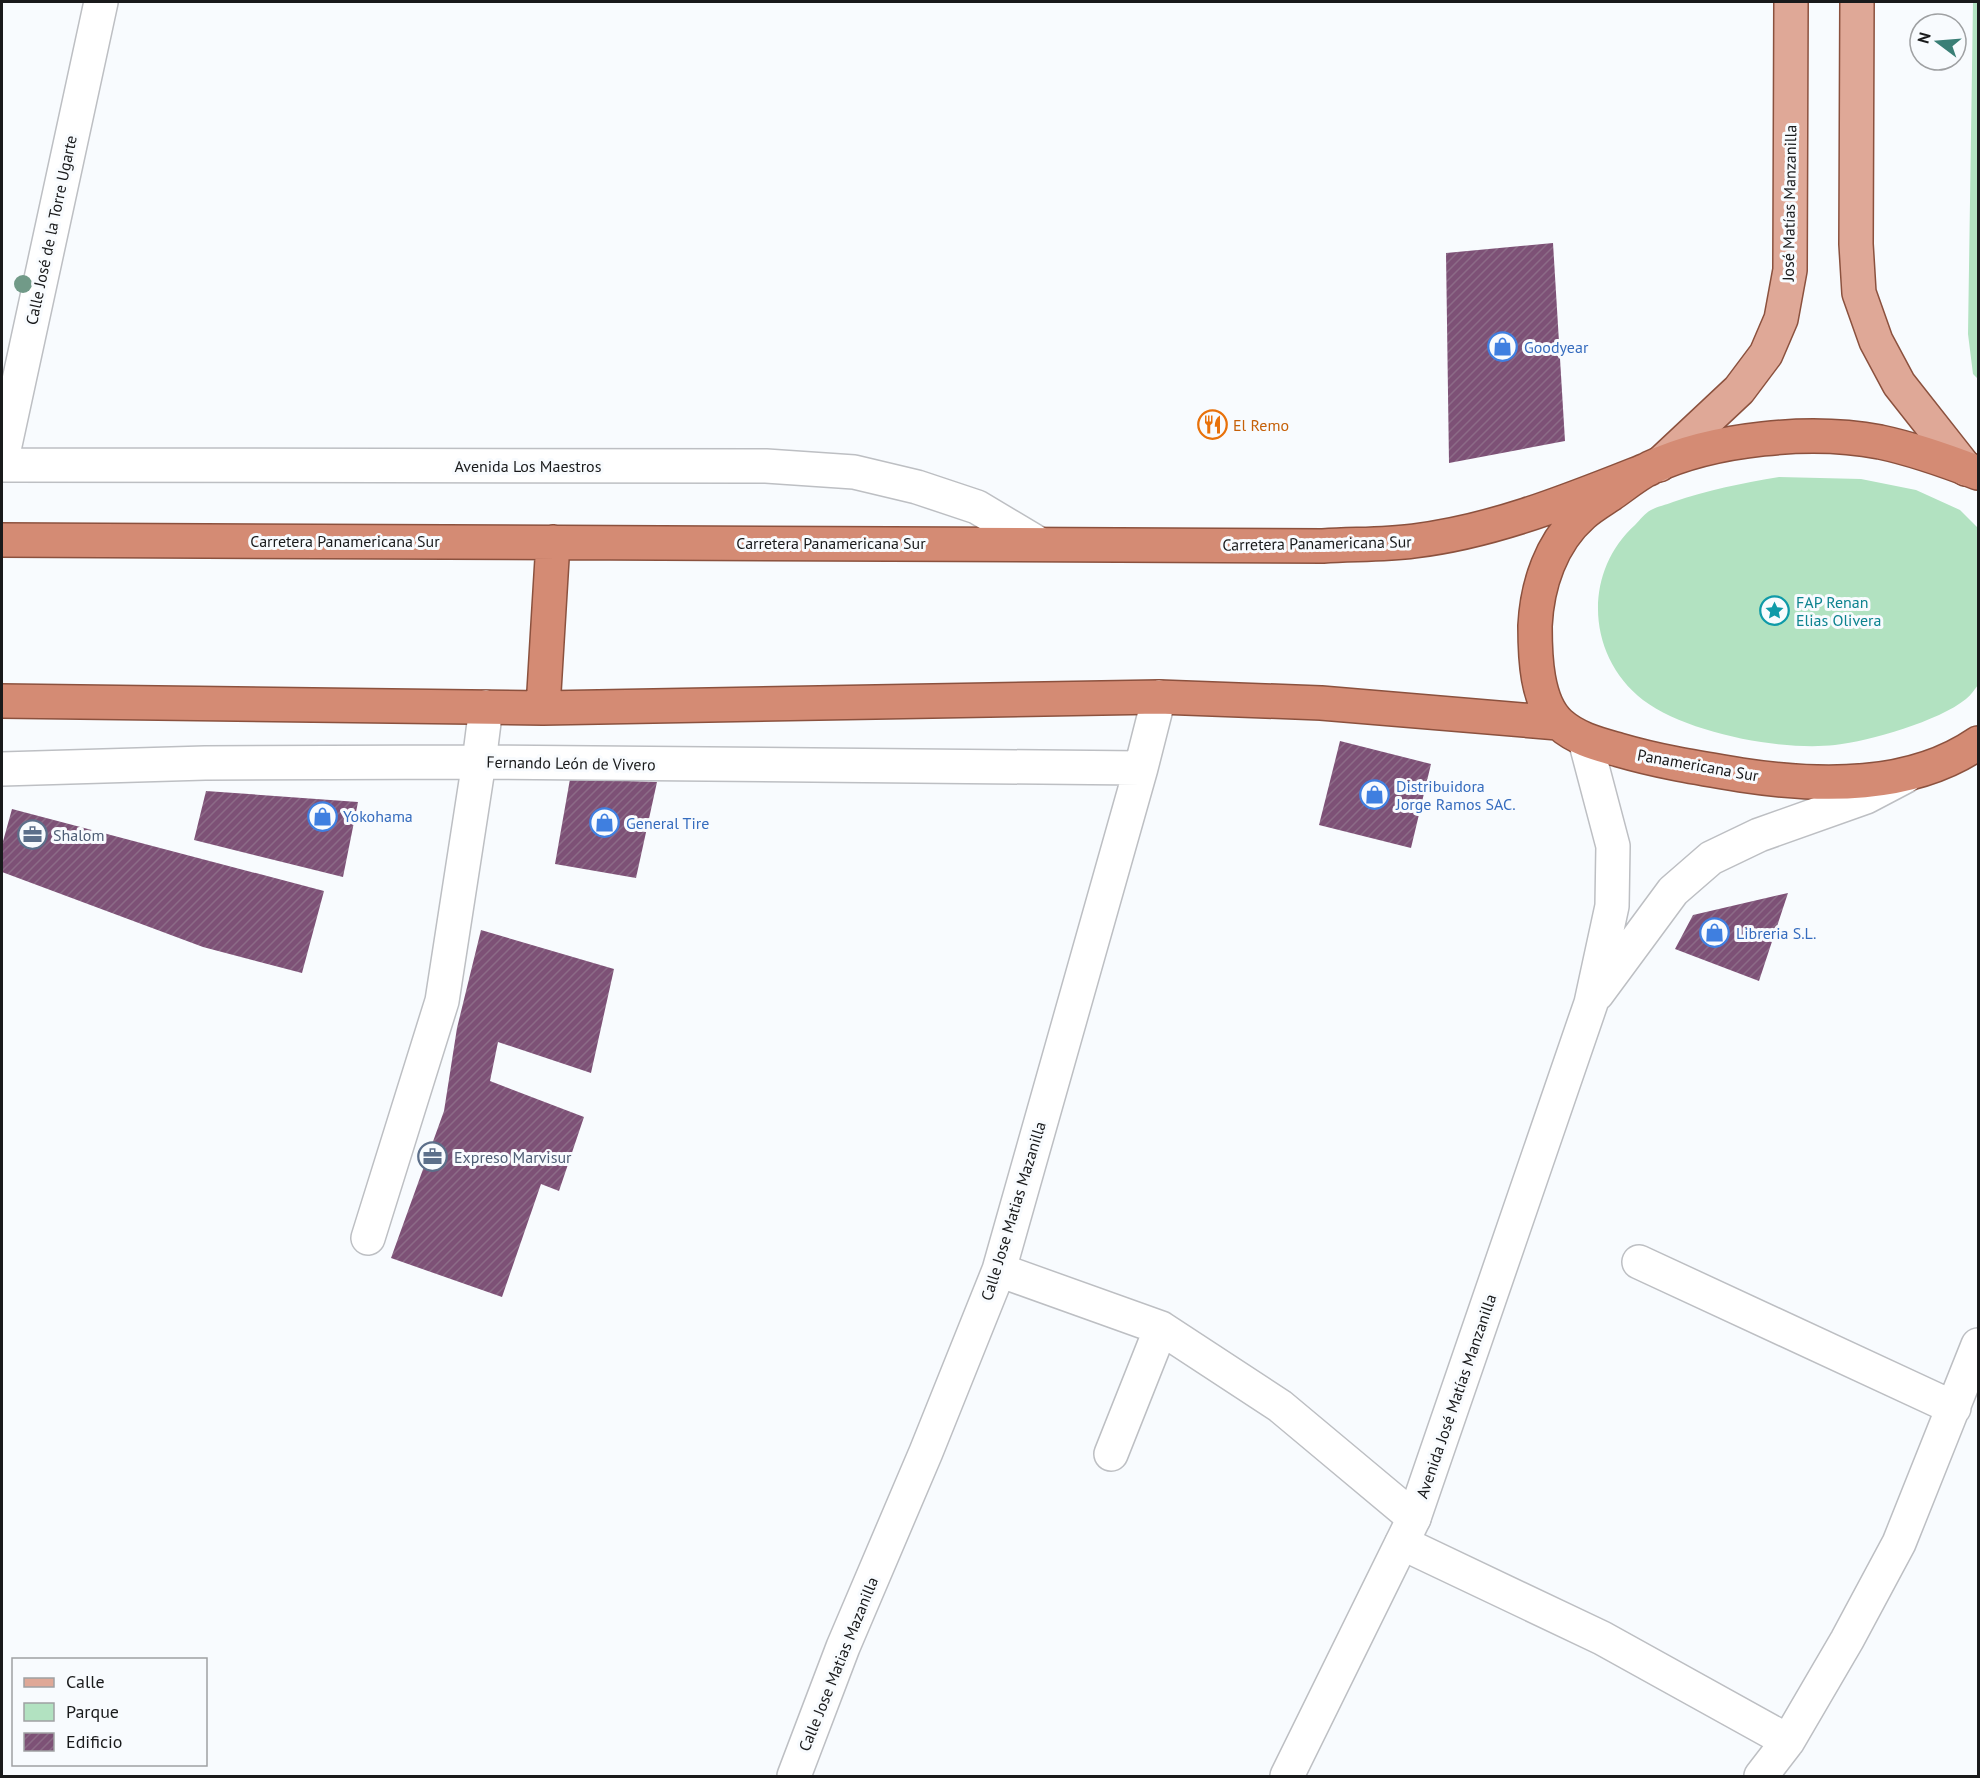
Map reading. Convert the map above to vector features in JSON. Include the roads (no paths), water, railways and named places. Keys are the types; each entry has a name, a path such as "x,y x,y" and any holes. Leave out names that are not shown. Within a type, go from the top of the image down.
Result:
{"highway":[{"path":"1571,731 1544,699 1535,653 1536,614 1542,578 1557,546 1582,514 1654,467 1692,451 1776,437 1879,442 1972,471"},
{"name":"Carretera Panamericana Sur","path":"2,540 1323,546 1414,541 1478,529 1553,507 1654,467"},
{"path":"543,708 553,542"},
{"path":"2,701 543,708 1159,697 1321,703 1571,731"},
{"name":"Panamericana Sur","path":"1571,731 1663,762 1797,781 1846,781 1920,771 1964,753 1978,743"},
{"path":"1920,771 1978,751"}],"main road":[{"name":"José Matías Manzanilla","path":"1654,467 1739,390 1766,354 1781,320 1790,270 1791,2"},
{"path":"1857,2 1856,244 1859,293 1876,341 1899,384 1972,471"}],"street":[{"name":"Calle José de la Torre Ugarte","path":"2,459 101,2"},
{"name":"Avenida Los Maestros","path":"2,465 766,466 854,472 917,487 977,507 1039,544"},
{"name":"Calle Jose Matias Mazanilla","path":"794,1776 843,1647 926,1452 999,1270 1159,697"},
{"path":"368,1238 442,1001 486,707"},
{"name":"Avenida José Matías Manzanilla","path":"1287,1776 1408,1530 1591,1003 1612,906 1613,846 1571,731"},
{"name":"Fernando León de Vivero","path":"2,769 205,763 479,762 1141,768"},
{"name":"Avenida José Matías Manzanilla","path":"1591,1003 1672,891 1712,858 1759,835 1866,797 1920,771"},
{"path":"1639,1262 1954,1408"},
{"path":"999,1270 1161,1328 1280,1407 1408,1530 1788,1741"},
{"path":"1111,1454 1161,1328"},
{"path":"1761,1776 1788,1741 1847,1640 1899,1544 1978,1345"}],"place":[{"name":"Goodyear","path":"1503,347"},
{"name":"El Remo","path":"1212,425"},
{"name":"FAP Renan Elias Olivera","path":"1775,611"},
{"name":"Distribuidora Jorge Ramos SAC.","path":"1375,795"},
{"name":"Yokohama","path":"322,816"},
{"name":"General Tire","path":"605,823"},
{"name":"Shalom","path":"32,835"},
{"name":"Libreria S.L.","path":"1715,933"},
{"name":"Expreso Marvisur","path":"433,1157"}]}
